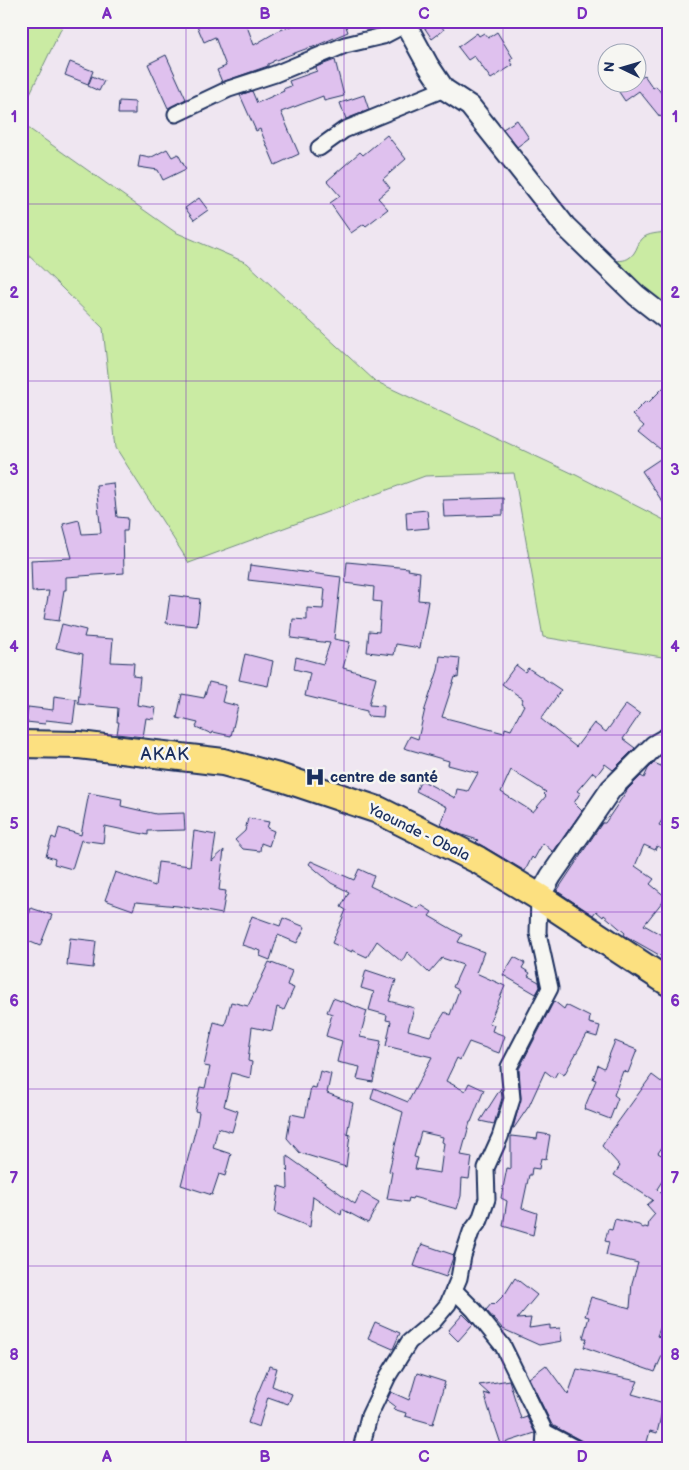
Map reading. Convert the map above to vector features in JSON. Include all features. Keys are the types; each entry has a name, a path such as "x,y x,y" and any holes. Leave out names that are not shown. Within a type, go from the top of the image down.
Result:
{"highway":[{"name":"Yaounde - Obala","path":"21,744 79,745 223,762 282,778 378,810 478,860 539,897 668,982"}],"street":[{"path":"176,114 229,89 275,74 344,45 383,36 405,22 428,65 444,89 470,106 565,226 636,295 668,320"},
{"path":"319,148 344,130 444,89"},
{"path":"361,1449 369,1416 388,1376 409,1342 433,1322 448,1304 459,1278 463,1256 471,1232 480,1220 487,1198 486,1168 500,1137 512,1098 509,1067 550,988 538,933 539,897 551,876 611,789 654,746 668,738"},
{"path":"454,1290 474,1310 503,1346 545,1432 544,1449"},
{"path":"545,1432 577,1449"}],"green space":[{"path":"21,21 57,21 63,25 21,112"},
{"path":"21,123 175,232 247,263 375,381 576,475 668,522 668,658 543,637 514,473 425,476 189,563 116,448 103,328 21,248"},
{"path":"668,232 668,320 595,254 610,259 626,260 634,253 639,242 644,237"}],"building":[{"path":"195,21 245,21 254,45 278,31 304,21 344,21 348,32 311,48 273,61 268,66 222,82 217,70 226,66 215,37 204,42"},
{"path":"420,21 438,21 444,30 432,39"},
{"path":"497,32 513,58 510,60 513,65 491,79 474,56 468,60 458,47 477,33 479,36 484,33 488,38"},
{"path":"166,55 186,99 168,108 148,64"},
{"path":"335,60 344,96 324,101 323,96 281,112 299,154 275,165 260,129 256,131 240,95 252,91 257,103 284,91 283,89 291,86 289,81 317,71 316,67"},
{"path":"70,62 93,71 88,84 65,75"},
{"path":"92,76 104,81 99,91 88,86"},
{"path":"646,78 653,88 656,86 668,102 668,111 660,117 640,92 646,92"},
{"path":"619,92 638,92 625,101"},
{"path":"364,95 369,110 346,119 340,103"},
{"path":"119,101 135,102 135,114 118,114"},
{"path":"517,120 529,138 517,147 503,129"},
{"path":"387,135 406,159 383,179 390,188 378,198 388,209 366,226 364,224 351,233 330,203 340,196 327,181 360,152 363,155"},
{"path":"167,149 172,157 178,154 186,169 163,180 158,170 138,167 140,156 150,158"},
{"path":"199,198 208,210 194,220 185,208"},
{"path":"668,383 668,441 660,449 639,432 644,426 632,415 646,401 648,403"},
{"path":"663,457 668,464 668,510 642,471"},
{"path":"113,483 117,517 128,518 127,531 123,531 124,573 66,577 66,590 64,590 59,621 44,619 49,591 32,592 31,560 72,558 63,524 79,520 82,534 101,533 96,485"},
{"path":"503,498 503,515 444,517 443,500"},
{"path":"427,510 429,528 407,530 406,512"},
{"path":"347,562 409,568 408,570 420,572 418,600 428,601 420,648 396,644 394,655 367,652 369,631 379,632 381,602 373,601 374,587 345,583"},
{"path":"250,565 341,577 334,639 350,642 343,668 376,677 369,705 384,706 383,717 367,716 367,711 305,696 310,673 294,669 296,657 323,664 330,643 291,638 293,619 307,620 307,608 323,609 325,589 248,580"},
{"path":"170,595 200,599 197,626 166,623"},
{"path":"62,624 86,630 84,637 113,639 111,662 134,663 133,676 140,677 137,705 156,708 154,719 146,718 143,737 117,734 119,722 117,722 118,708 78,704 83,654 56,648"},
{"path":"245,654 273,661 268,686 239,680"},
{"path":"440,656 460,658 458,678 455,677 442,717 504,733 505,728 511,730 524,705 521,703 523,699 502,684 516,665 525,672 528,668 561,690 541,719 576,747 594,723 606,732 626,704 640,714 623,739 635,748 613,770 605,764 597,775 593,772 577,791 580,793 574,803 582,811 553,852 543,843 534,859 532,857 525,871 476,842 478,840 459,834 441,825 447,807 416,791 421,780 455,798 457,789 468,791 478,773 448,765 449,761 404,748 410,736 418,739 425,709 438,670","holes":["511,770 546,792 544,794 546,796 533,812 501,792"]},
{"path":"209,682 226,686 222,702 238,706 231,736 213,732 212,734 196,727 198,723 177,718 182,694 204,698"},
{"path":"54,696 76,699 73,723 46,720 45,724 26,722 28,707 53,710"},
{"path":"654,763 668,769 668,810 659,825 668,829 668,851 657,846 655,850 644,845 635,866 654,879 650,884 666,897 644,925 667,938 665,943 668,945 668,960 624,935 625,933 604,915 603,917 596,911 593,915 557,891 602,823 605,823 628,789 641,776 644,778 648,769"},
{"path":"89,793 122,799 121,806 156,814 184,813 185,830 148,831 148,835 105,826 103,843 81,840 72,869 54,864 55,859 46,856 52,837 56,839 59,828 81,835"},
{"path":"248,818 269,822 267,828 274,831 269,846 261,843 260,851 243,849 235,840 245,831"},
{"path":"194,831 216,835 212,861 224,850 219,890 226,891 222,914 178,906 136,902 133,910 105,900 115,872 155,886 158,862 190,866"},
{"path":"311,861 354,880 359,869 374,876 370,886 418,909 421,905 432,912 429,916 462,935 458,942 484,952 476,973 505,986 489,1023 494,1025 492,1031 505,1036 499,1053 469,1042 460,1060 457,1058 446,1081 465,1091 469,1083 484,1090 470,1122 461,1155 472,1157 469,1179 462,1178 461,1196 457,1209 413,1197 412,1199 409,1198 408,1202 387,1199 392,1172 389,1171 403,1112 371,1099 374,1088 408,1102 432,1057 386,1046 391,1021 386,1020 387,1015 369,1010 374,992 361,988 366,970 396,980 389,1001 414,1008 408,1030 430,1036 445,1012 450,1015 459,990 453,987 463,965 442,958 429,973 407,952 402,962 377,941 367,957 332,943 346,910 341,907 349,892 331,883 309,864","holes":["421,1132 443,1137 440,1173 415,1169 418,1158 414,1157"]},
{"path":"31,908 52,915 40,946 21,938 21,913 29,914"},
{"path":"252,916 280,926 283,918 305,927 297,943 278,935 270,960 260,956 261,951 242,945"},
{"path":"70,938 96,941 93,968 67,965"},
{"path":"514,957 525,963 522,968 530,973 528,976 539,982 540,987 536,994 503,975"},
{"path":"269,962 292,971 287,985 294,988 284,1010 277,1007 272,1031 252,1027 248,1061 252,1062 250,1078 232,1073 224,1106 238,1111 232,1132 218,1128 213,1148 231,1154 225,1176 219,1174 212,1195 181,1185 197,1124 199,1112 195,1111 200,1087 205,1088 210,1067 204,1066 214,1022 225,1025 231,1002 248,1006"},
{"path":"333,998 367,1011 360,1037 381,1041 373,1082 357,1079 360,1067 337,1062 342,1041 326,1036 332,1014 327,1012"},
{"path":"554,1001 564,1009 566,1005 590,1017 589,1023 600,1026 597,1037 587,1034 564,1075 558,1071 554,1078 545,1071 529,1106 513,1128 521,1098 519,1069"},
{"path":"615,1041 637,1050 628,1073 623,1071 614,1095 618,1098 610,1119 584,1109 596,1080 593,1079 598,1065 604,1068"},
{"path":"320,1071 331,1074 327,1093 353,1103 347,1134 350,1135 346,1167 300,1153 287,1138 291,1114 305,1117 311,1087 316,1088"},
{"path":"652,1075 668,1087 668,1139 658,1153 668,1159 668,1172 657,1189 668,1200 668,1302 657,1336 668,1340 668,1352 664,1351 655,1372 584,1347 587,1338 583,1338 589,1317 585,1316 591,1297 630,1308 632,1283 638,1263 606,1255 609,1242 605,1241 608,1229 612,1230 615,1219 648,1228 649,1221 655,1214 647,1205 653,1200 614,1175 620,1166 602,1146"},
{"path":"501,1088 502,1098 494,1124 480,1121"},
{"path":"538,1133 550,1135 546,1159 541,1158 539,1169 532,1168 522,1208 537,1213 533,1235 503,1226 507,1201 501,1198 507,1168 511,1169 511,1136 537,1139"},
{"path":"287,1156 355,1204 361,1192 379,1202 368,1223 342,1209 341,1215 313,1196 310,1227 275,1213 279,1186 288,1189"},
{"path":"422,1244 454,1255 446,1277 414,1266"},
{"path":"515,1278 537,1295 517,1319 531,1318 529,1328 550,1325 550,1329 560,1328 562,1341 539,1345 503,1329 486,1310 505,1294"},
{"path":"463,1314 473,1324 458,1341 448,1331"},
{"path":"375,1322 400,1333 393,1349 368,1338"},
{"path":"546,1365 568,1395 577,1369 638,1381 632,1394 664,1403 657,1433 650,1431 645,1449 586,1449 582,1441 552,1425 529,1378"},
{"path":"269,1366 277,1368 272,1386 292,1394 288,1404 268,1397 259,1427 248,1423"},
{"path":"417,1373 445,1382 433,1424 405,1416 406,1413 393,1409 395,1406 387,1400 391,1392 409,1400"},
{"path":"509,1380 521,1419 527,1417 535,1433 501,1444 484,1393 490,1395 479,1385"}],"place":[{"name":"centre de santé","path":"315,777"}],"district":[{"name":"AKAK","path":"165,754"}]}
